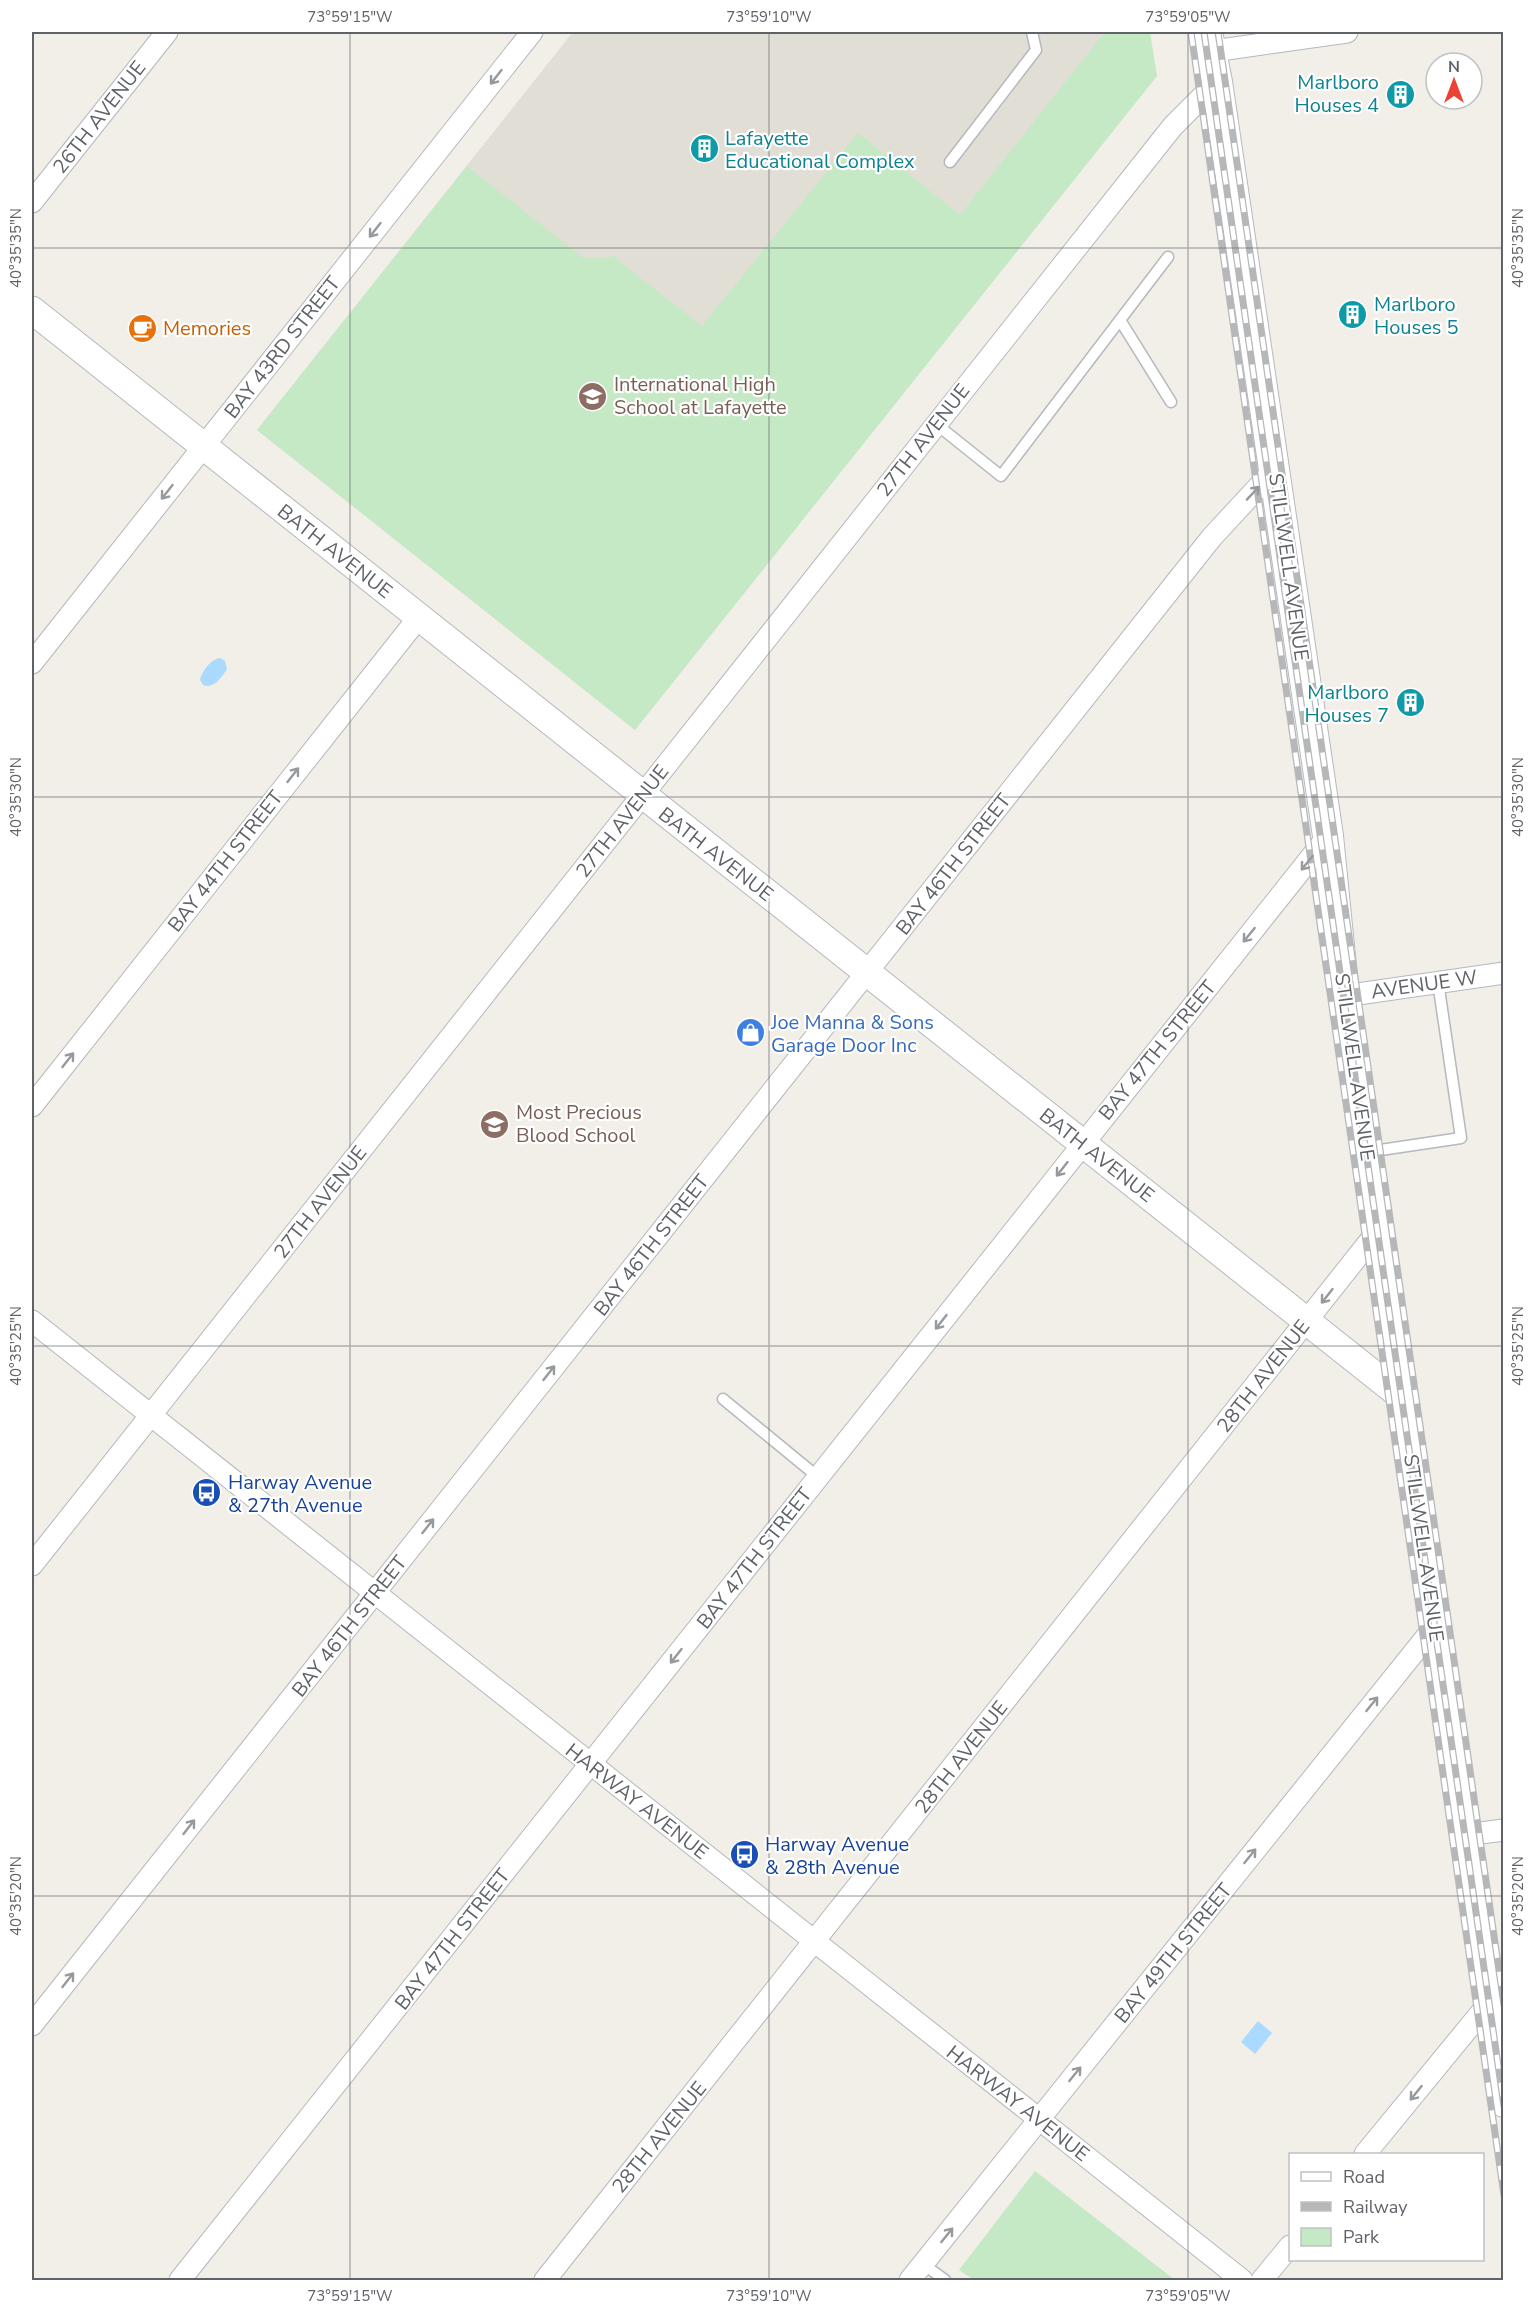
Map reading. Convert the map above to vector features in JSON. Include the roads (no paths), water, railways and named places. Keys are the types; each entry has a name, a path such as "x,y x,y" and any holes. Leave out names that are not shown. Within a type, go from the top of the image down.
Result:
{"main road":[{"name":"STILLWELL AVENUE","path":"1210,41 1218,82 1328,836 1344,996 1503,2103"}],"street":[{"name":"26TH AVENUE","path":"32,202 167,32"},
{"name":"BAY 43RD STREET","path":"32,663 532,32"},
{"path":"1210,41 1347,32"},
{"name":"27TH AVENUE","path":"32,1565 1173,126 1218,82"},
{"name":"BATH AVENUE","path":"32,310 1401,1396"},
{"name":"BAY 46TH STREET","path":"32,2025 1212,537 1275,469"},
{"name":"BAY 44TH STREET","path":"32,1106 419,617"},
{"name":"BAY 47TH STREET","path":"180,2280 1328,836"},
{"name":"AVENUE W","path":"1344,996 1503,973"},
{"name":"28TH AVENUE","path":"544,2280 1377,1232"},
{"name":"HARWAY AVENUE","path":"32,1322 1242,2280"},
{"name":"BAY 49TH STREET","path":"917,2272 1436,1625"},
{"path":"1465,1835 1503,1830"},
{"path":"1366,2153 1489,2002"},
{"path":"1262,2280 1289,2247"}],"lane":[{"path":"950,162 1036,50 1032,32"},
{"path":"936,424 1001,476 1168,257"},
{"path":"1120,320 1171,402"},
{"path":"1366,1152 1461,1138 1438,982"},
{"path":"723,1399 818,1477"},
{"path":"917,2272 945,2280"}],"water":[{"path":"220,658 225,661 227,669 214,684 203,685 200,680 205,669 210,663"},
{"path":"1258,2021 1272,2033 1255,2054 1241,2042"}],"railway":[{"path":"1191,32 1504,2195"},
{"path":"1204,32 1504,2106"},
{"path":"1218,32 1504,2005"}],"place":[{"name":"Marlboro Houses 4","path":"1400,94"},
{"name":"Lafayette Educational Complex","path":"704,149"},
{"name":"Marlboro Houses 5","path":"1353,315"},
{"name":"Memories","path":"142,328"},
{"name":"International High School at Lafayette","path":"593,396"},
{"name":"Marlboro Houses 7","path":"1410,703"},
{"name":"Joe Manna & Sons Garage Door Inc","path":"750,1033"},
{"name":"Most Precious Blood School","path":"495,1124"},
{"name":"Harway Avenue & 27th Avenue","path":"207,1493"},
{"name":"Harway Avenue & 28th Avenue","path":"744,1855"}]}
